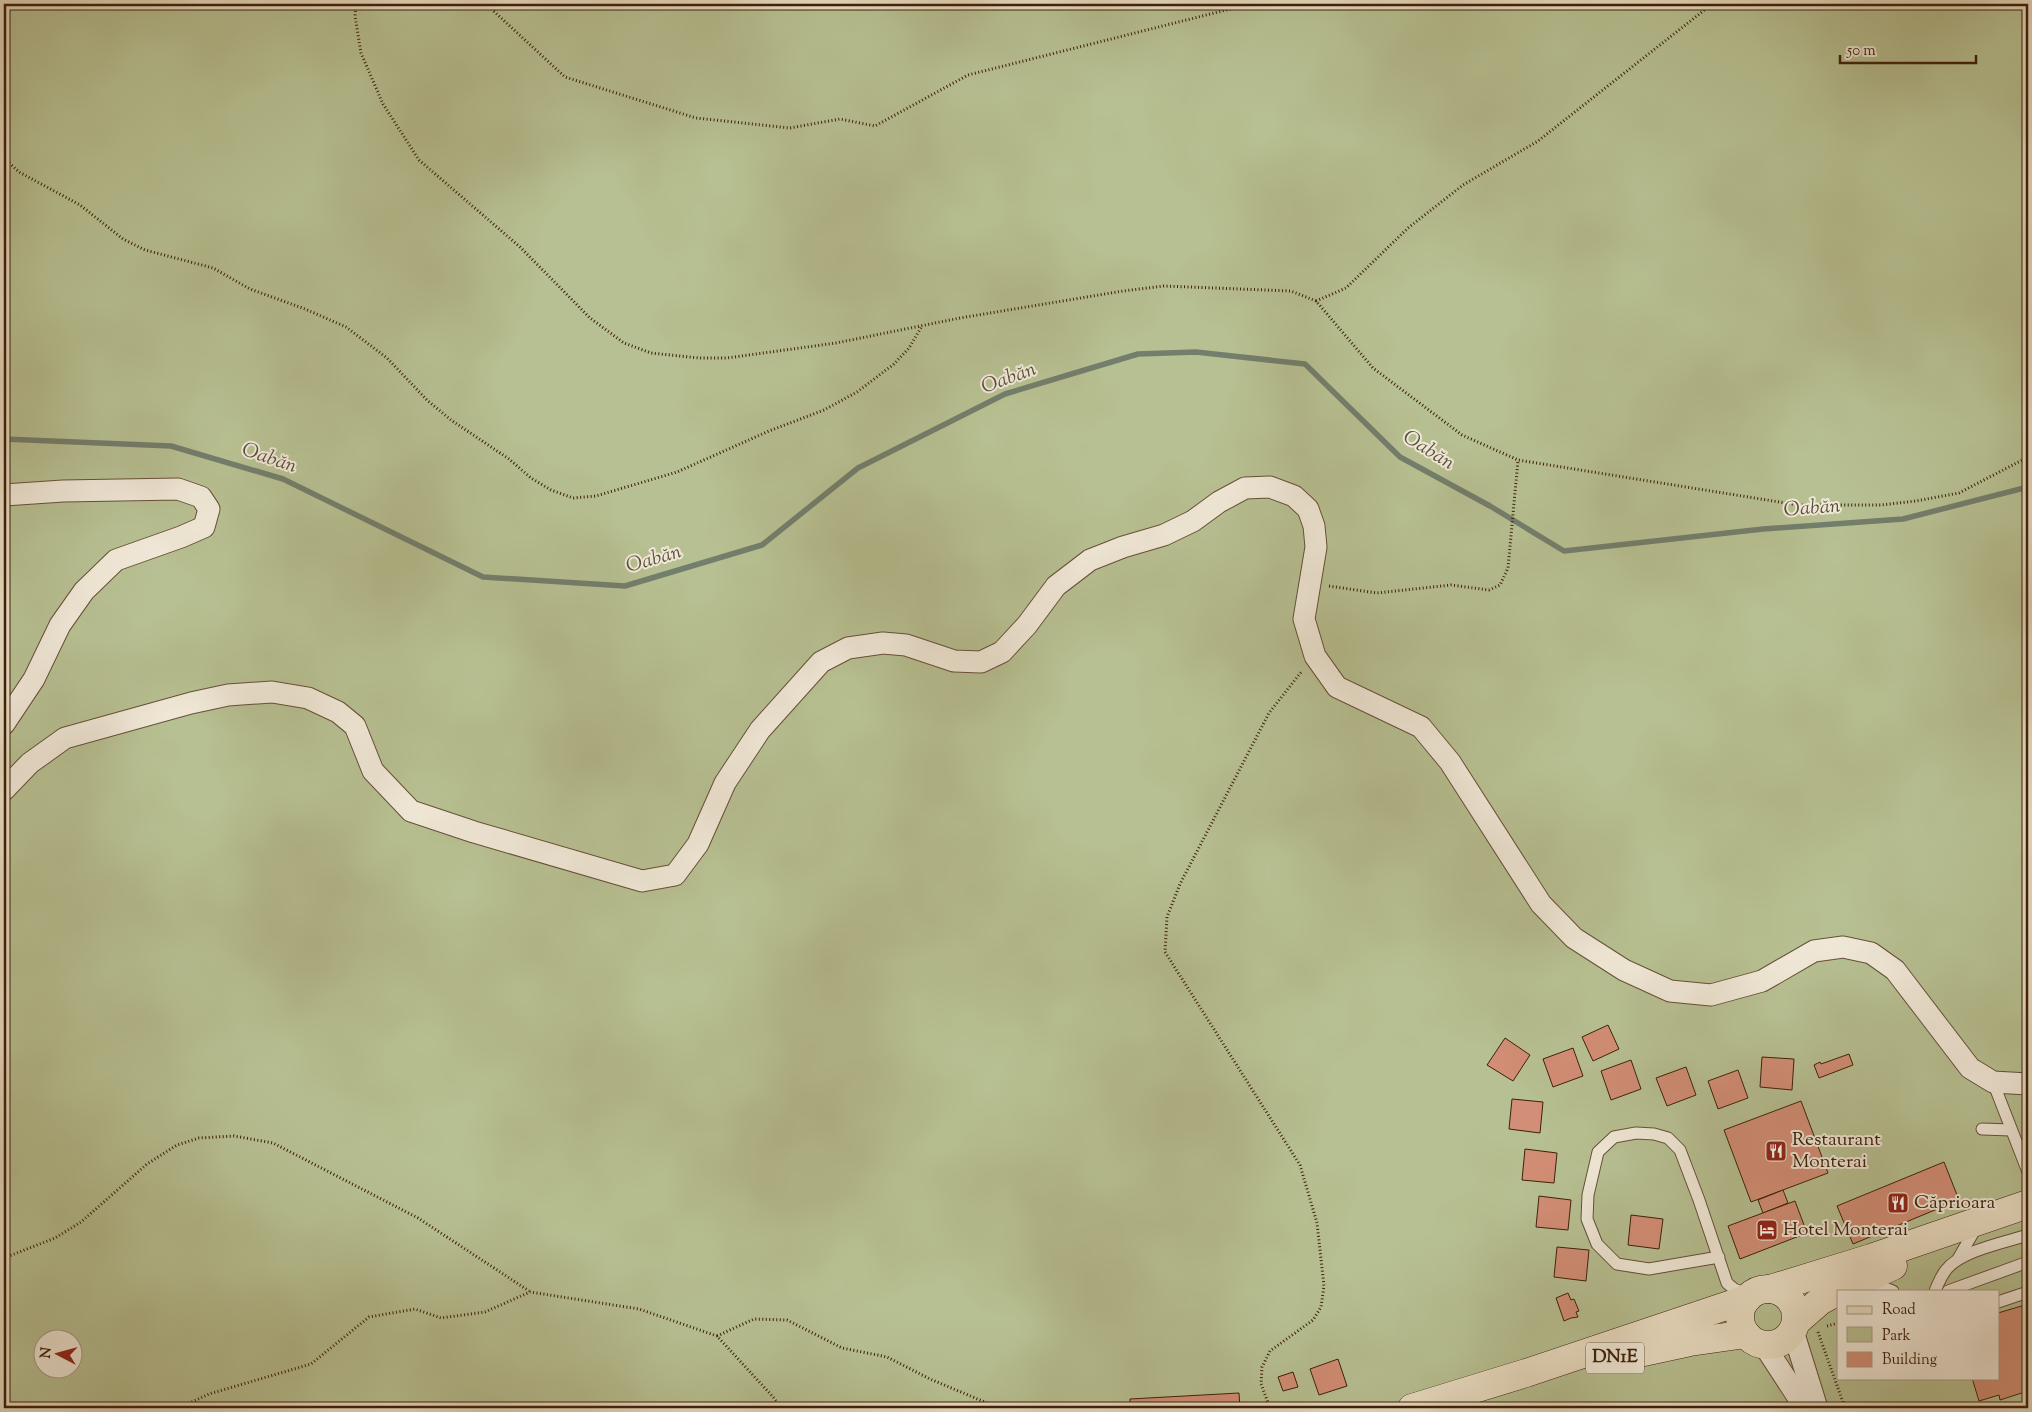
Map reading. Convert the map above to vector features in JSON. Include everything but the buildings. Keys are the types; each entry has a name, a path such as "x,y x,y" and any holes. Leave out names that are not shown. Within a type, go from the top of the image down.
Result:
{"main road":[{"name":"DN1E","path":"1841,1290 2020,1207"},
{"name":"DN1E","path":"1412,1408 1485,1387 1755,1294 1871,1258 2020,1207"},
{"path":"1755,1339 1740,1320 1741,1312 1755,1294 1779,1291 1787,1296 1796,1312 1794,1326"},
{"name":"DN1E","path":"1485,1387 1690,1342 1755,1339 1780,1342 1820,1301 1837,1292"}],"street":[{"path":"4,790 30,764 65,738 190,703 228,695 272,692 308,698 338,712 355,726 372,771 411,811 474,832 642,881 675,875 698,844 725,783 760,730 821,662 848,648 882,643 906,645 954,661 981,662 1002,652 1027,625 1056,586 1090,560 1123,547 1164,535 1193,521 1219,502 1245,488 1270,487 1294,496 1308,509 1314,526 1316,546 1308,584 1304,619 1315,656 1337,687 1421,726 1450,762 1541,904 1574,938 1624,970 1670,991 1711,995 1762,982 1814,951 1843,947 1871,953 1895,970 1970,1068 1993,1082 2028,1084"},
{"path":"4,495 63,491 178,489 202,497 209,509 204,527 116,560 84,590 60,625 34,679 4,724"},
{"path":"1794,1326 1817,1408"},
{"path":"1755,1339 1805,1408"}],"lane":[{"path":"1993,1082 2028,1172"},
{"path":"1982,1129 2012,1130"},
{"path":"1719,1257 1649,1269 1617,1264 1597,1244 1587,1220 1588,1195 1598,1152 1614,1137 1636,1133 1654,1134 1668,1138 1680,1150 1719,1257 1727,1283 1734,1289 1755,1294"},
{"path":"1957,1261 1978,1226"},
{"path":"1936,1290 1946,1269 1957,1261 1970,1254 2028,1235"},
{"path":"1951,1290 2028,1262"},
{"path":"1864,1280 1890,1290"},
{"path":"2000,1301 2028,1292"}],"path":[{"path":"356,4 355,16 361,53 383,104 419,160 520,246 590,318 624,343 651,353 698,358 727,358 836,342 1123,290 1164,286 1291,291 1316,301 1373,368 1462,435 1518,460 1798,505 1881,505 1916,502 1959,493 2028,458"},
{"path":"486,4 564,77 696,118 790,128 840,119 875,126 968,75 1250,4"},
{"path":"1316,301 1346,288 1408,228 1463,185 1538,141 1712,4"},
{"path":"4,158 19,172 80,206 123,239 145,250 213,268 250,289 305,309 346,328 387,358 426,400 451,420 509,459 531,478 551,490 573,498 596,496 676,472 769,431 824,410 857,392 894,364 909,348 922,326"},
{"path":"1308,584 1377,594 1451,585 1489,590 1500,585 1508,568 1518,460"},
{"path":"1270,1408 1261,1384 1262,1367 1270,1351 1313,1320 1321,1307 1324,1286 1317,1223 1300,1165 1165,952 1167,917 1180,884 1269,713 1315,656"},
{"path":"4,1258 55,1238 81,1222 147,1164 177,1145 199,1138 234,1136 273,1143 410,1214 530,1292 639,1309 717,1336 781,1408"},
{"path":"179,1408 209,1394 311,1364 369,1317 415,1308 440,1318 485,1312 530,1292"},
{"path":"717,1336 754,1319 787,1320 842,1348 887,1357 930,1379 999,1408"},
{"path":"1837,1323 1817,1329 1845,1408"},
{"path":"1983,1408 1998,1403"}],"green space":[{"path":"4,4 2028,4 2028,1408 4,1408"}],"waterway":[{"name":"Oabăn","path":"4,439 171,446 283,479 483,577 625,586 762,545 858,468 1005,394 1138,354 1196,352 1305,364 1400,457 1490,506 1564,551 1763,529 1903,519 2028,487"}],"place":[{"name":"Restaurant Monterai","path":"1776,1151"},
{"name":"Căprioara","path":"1898,1203"},
{"name":"Hotel Monterai","path":"1767,1230"}]}
